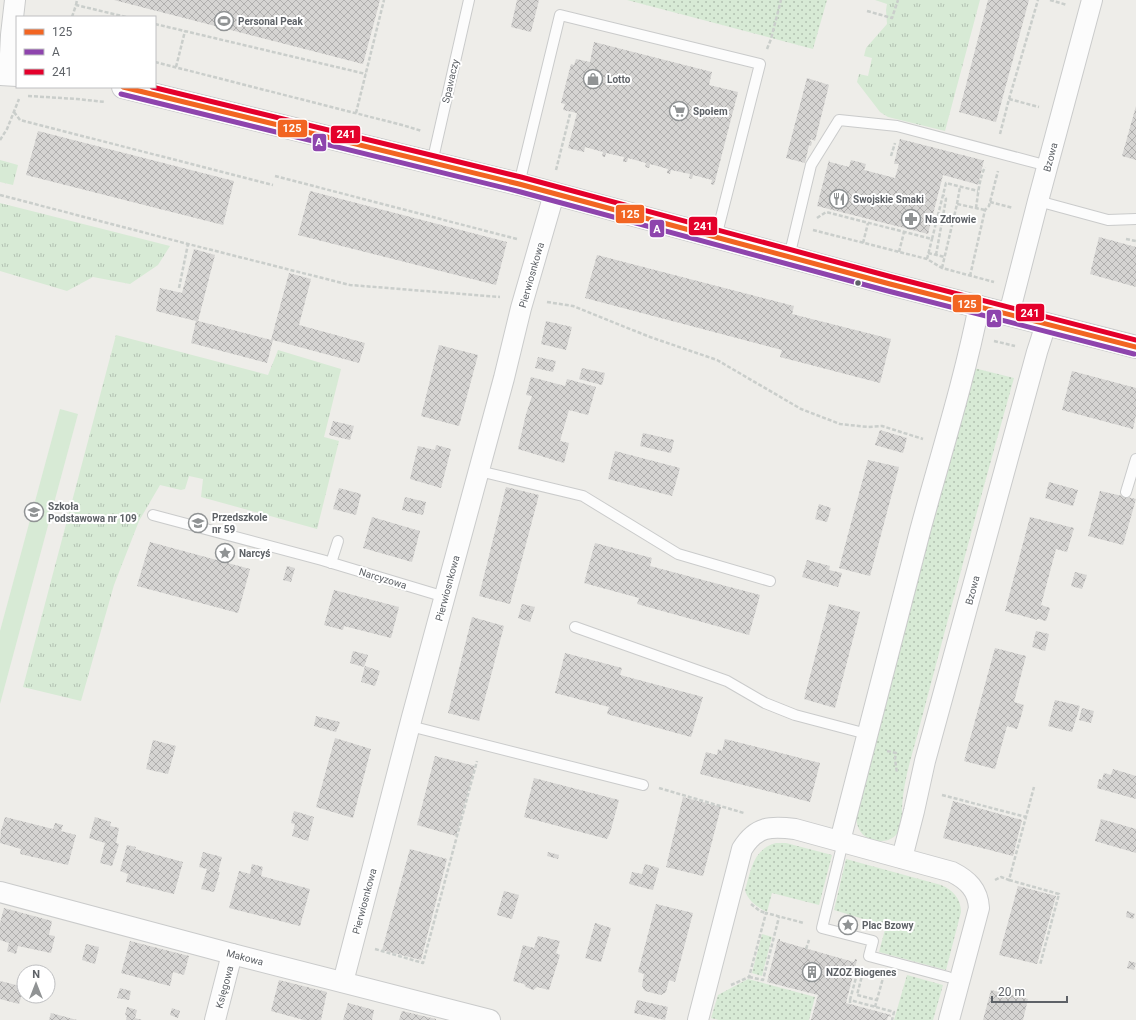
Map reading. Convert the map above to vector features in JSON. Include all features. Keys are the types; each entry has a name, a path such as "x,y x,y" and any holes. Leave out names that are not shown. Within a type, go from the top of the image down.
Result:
{"street":[{"path":"9,74 15,0"},
{"name":"Bzowa","path":"1009,314 1092,0"},
{"path":"127,88 519,184 788,257 1136,347"},
{"name":"Pierwiosnkowa","path":"343,982 444,596 479,471 524,299 554,194"},
{"path":"841,841 867,734 970,349 979,306"},
{"name":"Bzowa","path":"902,858 925,761 1036,352 1046,324"},
{"path":"698,1020 742,849 748,840 758,832 766,828 774,827 795,829 952,872 963,877 970,884 979,901 979,908 949,1020"},
{"name":"Makowa","path":"0,892 232,954 490,1020"},
{"name":"Księgowa","path":"215,1020 232,954"}],"lane":[{"name":"Spawaczy","path":"432,163 469,0"},
{"path":"519,184 560,15 760,64 716,237"},
{"path":"788,257 795,235 811,164 839,120 897,126 1048,166"},
{"path":"1038,201 1108,220 1136,219"},
{"path":"1126,492 1136,459"},
{"path":"479,471 583,496 678,554 770,581"},
{"name":"Narcyzowa","path":"153,515 327,561 444,596"},
{"path":"327,561 338,541"},
{"path":"575,627 727,681 764,703 795,715 867,734"},
{"path":"410,726 643,785"},
{"path":"841,841 822,928 873,941 869,956 948,977"}],"path":[{"path":"72,16 77,0"},
{"path":"356,114 384,0"},
{"path":"771,38 781,0"},
{"path":"867,11 892,18 898,0"},
{"path":"1050,0 1068,5"},
{"path":"76,5 122,16"},
{"path":"156,24 366,74"},
{"path":"176,67 185,31"},
{"path":"156,62 402,125 437,136"},
{"path":"0,140 7,129 20,96"},
{"path":"1009,99 1041,108"},
{"path":"14,112 20,120 273,185"},
{"path":"560,173 555,172 570,114"},
{"path":"891,156 896,142"},
{"path":"976,208 982,171"},
{"path":"275,176 539,245"},
{"path":"927,259 946,183 978,191"},
{"path":"942,268 958,204 960,187"},
{"path":"936,255 946,199 943,195"},
{"path":"0,196 350,285 524,299 573,306 650,337 717,360 801,409 840,424 868,427 882,426 924,440"},
{"path":"990,202 1020,210"},
{"path":"958,204 985,210"},
{"path":"820,216 826,212 932,240"},
{"path":"863,243 868,223"},
{"path":"795,235 807,228 927,259 942,268 997,283"},
{"path":"899,252 904,232"},
{"path":"178,288 188,244"},
{"path":"928,253 945,258"},
{"path":"373,948 423,963 481,744"},
{"path":"643,785 651,785 750,815"},
{"path":"1009,880 1034,787"},
{"path":"940,795 1026,817"},
{"path":"995,880 1001,877 1059,894 1040,965"},
{"path":"748,901 760,911 806,924"},
{"path":"749,977 766,913"},
{"path":"730,986 749,977 763,980 779,917"},
{"path":"875,1007 888,961"},
{"path":"877,1000 857,995 863,971 858,970 850,1002 894,1012 892,1020"}],"green space":[{"path":"627,0 827,0 813,49"},
{"path":"875,0 980,0 945,131 888,117 880,112 857,82 859,74 868,76 872,58 864,56 866,48 887,24 887,4"},
{"path":"0,160 18,165 13,185 0,182"},
{"path":"0,203 170,246 158,265 130,284 93,277 67,291 0,271"},
{"path":"116,335 268,375 278,350 341,369 324,437 339,441 317,529 201,497 203,479 189,476 185,489 181,490 160,485 139,521 114,585 81,701 23,687"},
{"path":"974,368 1014,378 976,513 909,765 905,782 902,810 904,820 899,831 891,839 886,841 876,841 866,837 862,833 858,827 855,815"},
{"path":"60,409 78,414 0,704 0,631"},
{"path":"776,843 786,843 832,855 819,905 772,893 767,912 750,900 745,890 754,861 762,850"},
{"path":"846,859 941,885 953,892 960,903 961,912 946,970 879,952 886,926 834,910"},
{"path":"762,934 772,937 762,976 752,973"},
{"path":"907,975 943,985 933,1020 894,1020"},
{"path":"748,979 815,997 809,1020 719,1020 711,1018 718,995"}],"building":[{"path":"114,0 380,0 363,64"},
{"path":"517,0 539,0 531,32 511,27"},
{"path":"988,0 1029,0 996,122 959,112"},
{"path":"594,42 712,72 709,85 738,92 714,185 711,184 712,180 693,175 692,179 689,178 690,174 671,170 670,174 667,173 668,169 650,164 649,168 645,167 646,163 628,158 627,162 623,162 624,157 606,153 605,157 602,156 603,152 585,147 584,152 568,148 577,113 563,110 565,104 561,103 571,64 574,65 576,59 590,62"},
{"path":"807,78 829,85 815,141 811,139 810,141 812,142 811,146 809,145 805,163 786,158"},
{"path":"1136,106 1136,160 1122,156"},
{"path":"38,131 234,181 223,225 26,175"},
{"path":"900,139 984,160 978,185 943,175 928,234 817,206 829,160 830,162 849,167 851,160 866,164 864,170 895,178 899,164 894,164"},
{"path":"310,191 507,242 496,285 298,235"},
{"path":"1099,237 1136,247 1136,287 1090,274"},
{"path":"194,249 215,255 198,321 271,340 289,273 311,279 299,325 365,343 359,363 273,340 267,363 191,343 196,321 156,311 160,288 182,293"},
{"path":"597,255 794,306 792,314 891,339 880,383 780,357 782,350 585,298"},
{"path":"546,321 572,327 566,350 541,344"},
{"path":"439,345 478,355 459,426 421,416"},
{"path":"538,357 556,361 553,372 535,368"},
{"path":"582,368 605,373 602,385 579,379"},
{"path":"1072,371 1136,388 1136,415 1133,429 1062,410"},
{"path":"531,377 565,386 567,379 596,387 588,415 569,410 560,441 569,443 564,463 518,449 526,414 532,396 526,395"},
{"path":"333,421 354,426 350,440 329,435"},
{"path":"880,430 907,438 903,453 875,445"},
{"path":"643,433 674,440 671,453 640,446"},
{"path":"436,445 451,449 441,488 410,479 418,446 435,450"},
{"path":"615,451 680,468 672,496 608,479"},
{"path":"868,460 899,467 870,576 839,568"},
{"path":"1049,482 1078,490 1073,506 1045,498"},
{"path":"506,487 539,495 510,604 479,596"},
{"path":"339,488 361,494 356,515 333,509"},
{"path":"1100,491 1136,499 1123,545 1088,536"},
{"path":"405,497 426,502 423,515 402,510"},
{"path":"819,504 831,508 827,522 815,519"},
{"path":"372,517 420,531 412,562 363,548"},
{"path":"1030,517 1074,528 1067,552 1056,549 1041,605 1050,608 1046,621 1005,611"},
{"path":"150,542 250,569 238,613 137,586"},
{"path":"595,543 652,558 650,566 760,595 749,635 637,604 639,598 584,583"},
{"path":"807,560 830,566 829,570 842,573 838,587 802,577"},
{"path":"287,566 295,568 291,582 283,580"},
{"path":"1075,572 1087,575 1082,589 1071,586"},
{"path":"334,590 399,607 391,638 344,626 343,630 324,625"},
{"path":"522,604 535,607 530,622 518,618"},
{"path":"829,604 860,612 835,708 804,699"},
{"path":"472,617 504,626 479,721 448,713"},
{"path":"1036,631 1049,634 1045,651 1032,647"},
{"path":"995,648 1026,656 1014,702 1024,705 1020,720 1017,729 1007,726 995,769 964,761"},
{"path":"353,651 368,655 364,667 350,663"},
{"path":"565,653 622,668 620,675 703,697 691,737 607,714 609,707 555,693"},
{"path":"365,666 380,671 375,686 361,682"},
{"path":"1055,700 1080,706 1072,732 1048,726"},
{"path":"1082,708 1094,711 1091,723 1079,720"},
{"path":"316,716 340,722 336,732 314,726"},
{"path":"335,738 371,749 353,818 316,807"},
{"path":"725,739 820,763 810,802 700,774 706,752 717,755 718,749 722,751"},
{"path":"153,740 176,746 168,774 146,769"},
{"path":"435,756 475,766 456,836 417,825"},
{"path":"1113,769 1136,776 1136,799 1097,788 1099,779 1102,780 1104,773 1111,775"},
{"path":"534,778 619,800 607,839 524,817"},
{"path":"683,797 721,807 703,876 666,867"},
{"path":"953,801 1022,820 1013,856 943,838"},
{"path":"294,811 314,817 308,841 292,836 295,824 291,823"},
{"path":"5,817 53,829 55,823 63,825 61,831 76,835 68,865 20,854 21,849 0,843 1,829"},
{"path":"95,817 111,822 110,826 119,828 116,843 119,844 112,866 100,863 105,843 89,838"},
{"path":"1101,819 1136,829 1136,853 1095,841"},
{"path":"127,845 136,847 135,849 183,862 174,894 126,882 128,874 120,871"},
{"path":"410,849 447,859 421,960 382,950"},
{"path":"203,852 222,857 218,872 220,872 214,892 201,889 207,869 199,867"},
{"path":"548,852 559,855 558,859 547,856"},
{"path":"252,864 263,867 261,876 310,889 300,926 229,908 239,871 250,874"},
{"path":"645,864 659,868 653,890 629,884 632,872 642,874"},
{"path":"1018,886 1056,896 1037,964 999,955"},
{"path":"504,891 519,895 512,919 497,915"},
{"path":"656,904 693,913 675,982 669,980 666,992 661,995 645,991 642,986 644,974 638,972"},
{"path":"4,908 52,921 49,935 55,936 51,953 18,946 16,954 7,951 9,943 0,940 0,923"},
{"path":"1127,911 1135,914 1133,919 1126,917"},
{"path":"595,923 611,928 601,962 585,958"},
{"path":"538,936 560,941 556,953 560,955 549,990 537,987 533,990 526,987 524,984 513,981 523,945 534,948"},
{"name":"NZOZ Biogenes","path":"778,939 780,939 780,941 854,962 855,959 857,960 846,1003 891,1015 891,1017 888,1016 887,1020 811,1020 818,995 767,982"},
{"path":"130,941 189,956 184,975 173,972 170,986 121,973"},
{"path":"86,944 99,947 95,964 82,960"},
{"path":"1129,961 1136,963 1134,970 1127,968"},
{"path":"279,980 327,992 321,1020 304,1020 271,1011"},
{"path":"0,981 16,985 16,1003 0,999"},
{"path":"120,988 131,991 129,1000 117,998"},
{"path":"991,990 1028,999 1023,1020 983,1020"},
{"path":"637,1000 668,1007 665,1020 634,1013"},
{"path":"348,1003 374,1010 372,1020 343,1020"},
{"path":"127,1007 137,1010 135,1018 142,1020 126,1020 127,1016 125,1015"},
{"path":"172,1008 180,1011 178,1018 170,1015"},
{"path":"402,1011 436,1019 436,1020 399,1020"},
{"path":"51,1013 77,1020 49,1020"}],"transit line":[{"name":"125","path":"127,88 519,184 890,284 1136,347"},
{"name":"241","path":"156,88 521,177 892,277 1136,340"},
{"name":"A","path":"121,94 517,191 888,291 1134,354"}],"place":[{"name":"Personal Peak","path":"224,21"},
{"name":"Lotto","path":"593,79"},
{"name":"Społem","path":"679,111"},
{"name":"Swojskie Smaki","path":"839,199"},
{"name":"Na Zdrowie","path":"911,219"},
{"name":"Szkoła Podstawowa nr 109","path":"34,512"},
{"name":"Przedszkole nr 59","path":"198,523"},
{"name":"Narcyś","path":"225,553"},
{"name":"Plac Bzowy","path":"848,925"},
{"name":"NZOZ Biogenes","path":"812,972"}]}
